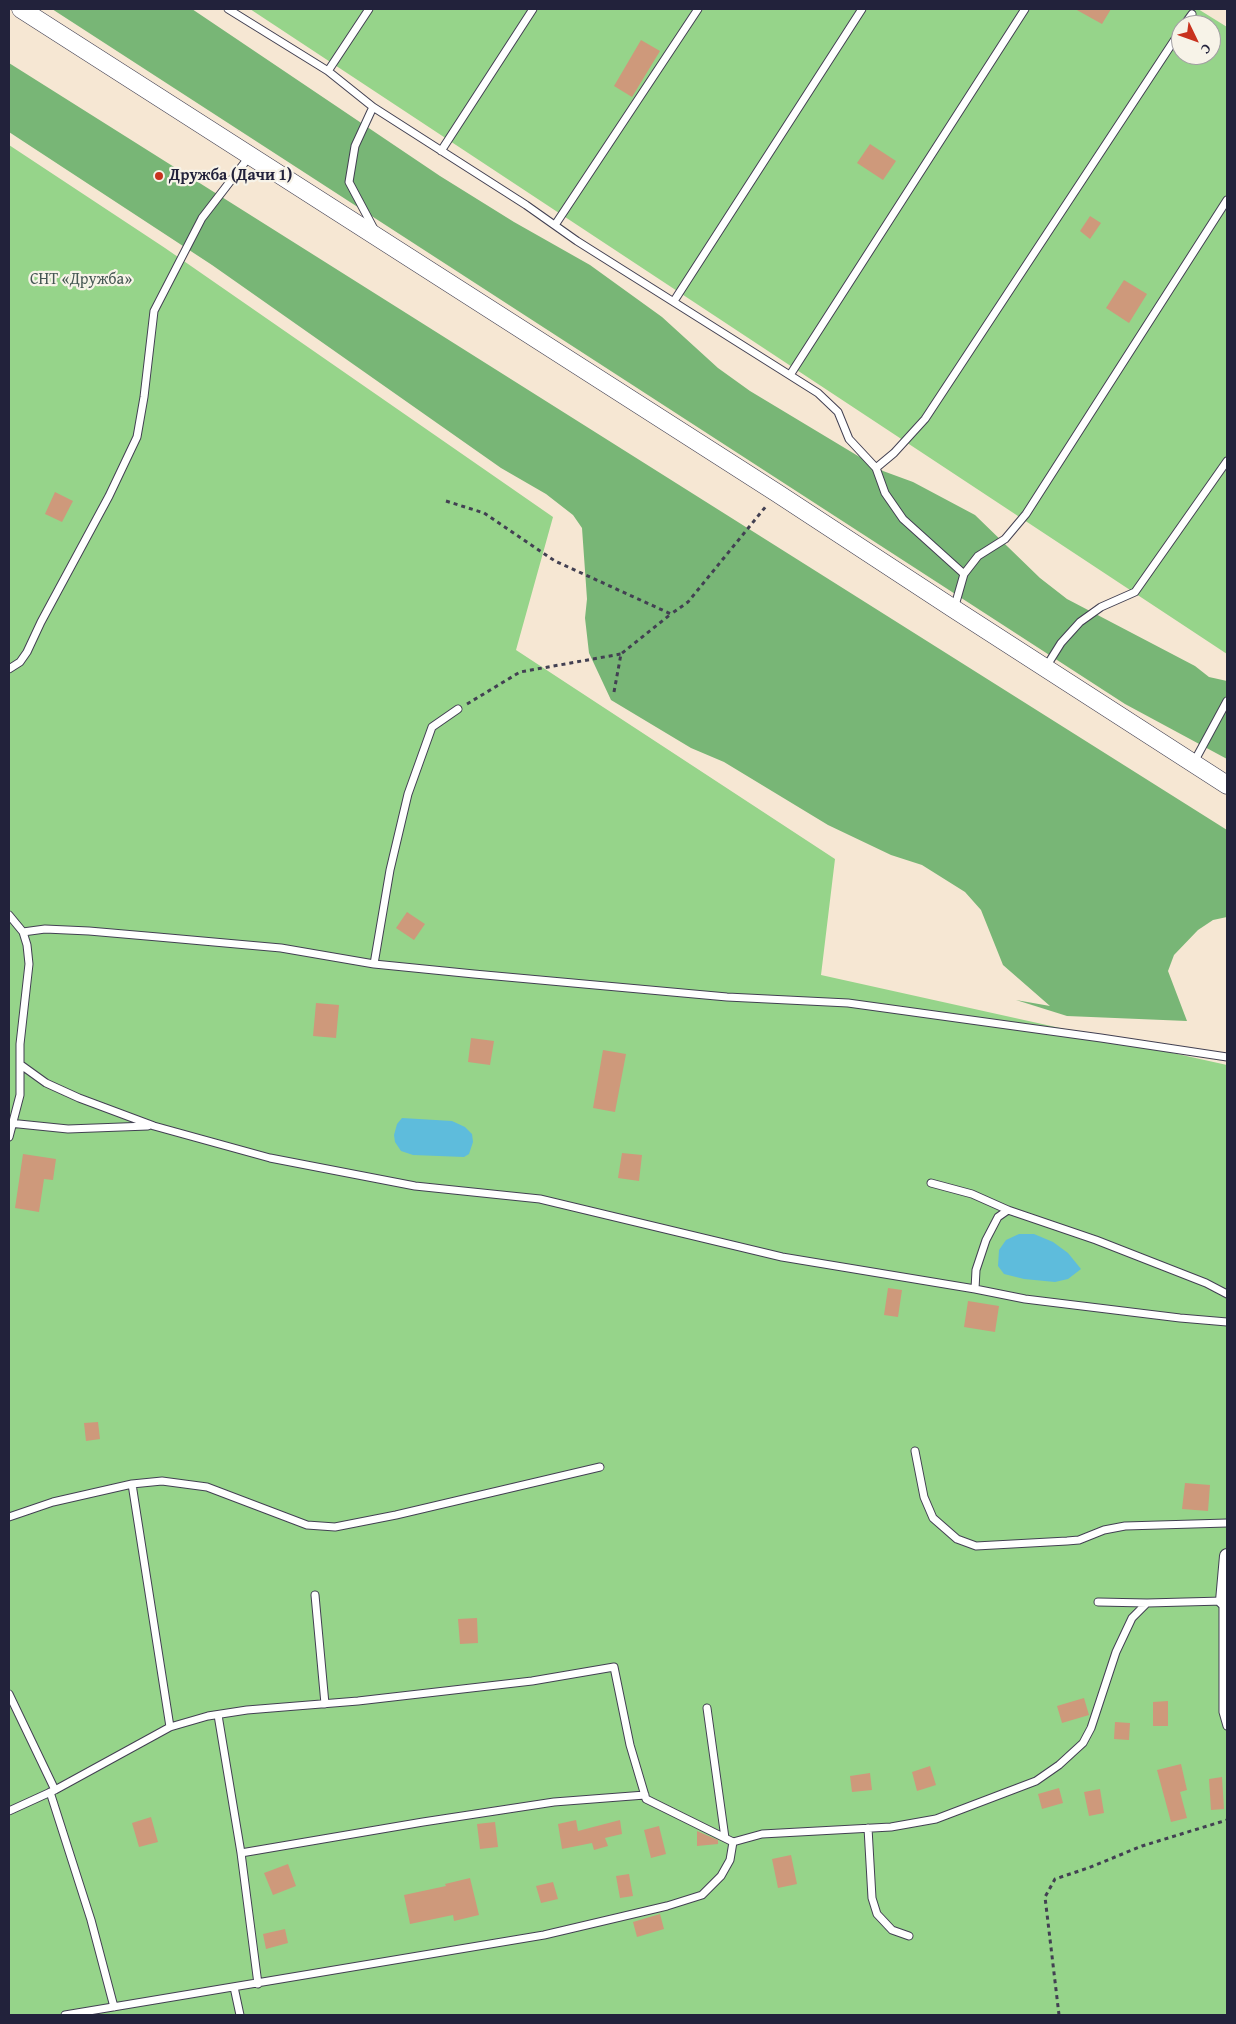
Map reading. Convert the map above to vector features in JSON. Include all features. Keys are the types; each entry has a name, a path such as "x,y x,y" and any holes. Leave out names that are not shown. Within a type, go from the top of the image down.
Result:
{"street":[{"path":"21,9 777,493 1227,785"},
{"path":"1224,1601 1227,1556"}],"lane":[{"path":"228,9 328,71 373,108 818,393 838,412 849,439 876,468 885,493 903,519 964,574"},
{"path":"328,71 369,9"},
{"path":"441,151 533,9"},
{"path":"555,225 698,9"},
{"path":"674,301 862,9"},
{"path":"790,375 1025,9"},
{"path":"876,468 894,453 925,419 1171,45"},
{"path":"373,108 355,146 349,182 379,239"},
{"path":"9,669 20,662 27,652 41,622 109,496 137,437 144,398 154,310 202,218 250,157"},
{"path":"954,609 964,574 978,556 1005,539 1026,514 1227,200"},
{"path":"1045,668 1061,643 1080,622 1102,606 1135,592 1227,461"},
{"path":"1193,763 1227,701"},
{"path":"374,964 390,870 408,794 432,727 458,709"},
{"path":"9,916 23,932 27,945 29,964 20,1044 20,1095 11,1123 9,1137"},
{"path":"23,932 45,930 89,931 253,945 374,964 474,974 727,997 848,1003 1227,1057"},
{"path":"20,1065 46,1083 79,1098 154,1126 270,1158 414,1186 540,1199 782,1257 975,1288 1025,1299 1227,1322"},
{"path":"11,1123 68,1129 108,1126 154,1126"},
{"path":"931,1183 972,1194 1008,1210 1096,1240 1206,1283 1227,1294"},
{"path":"975,1288 976,1270 986,1240 998,1217 1008,1210"},
{"path":"915,1451 924,1497 933,1518 957,1538 976,1546 1067,1542 1124,1526 1227,1524"},
{"path":"9,1517 54,1502 132,1484 162,1481 207,1487 307,1525 335,1527 396,1515 600,1467"},
{"path":"132,1484 170,1727"},
{"path":"315,1595 326,1704"},
{"path":"1098,1602 1224,1601 1223,1712 1227,1726"},
{"path":"9,1811 52,1791 170,1727 218,1714 532,1682 614,1667 630,1745 646,1799 733,1842 762,1834 778,1832 891,1827 936,1819 1036,1782 1059,1765 1082,1743 1091,1728 1116,1652 1132,1618 1147,1603"},
{"path":"9,1694 52,1791 91,1920 114,2007"},
{"path":"706,1708 725,1838"},
{"path":"218,1714 241,1853 258,1984"},
{"path":"241,1853 554,1802 645,1795"},
{"path":"868,1828 872,1898 877,1914 892,1930 909,1936"},
{"path":"65,2015 544,1935 667,1906 702,1895 721,1876 730,1860 733,1842"},
{"path":"234,1988 240,2015"}],"path":[{"path":"458,709 520,672 621,654 688,602 777,493"},
{"path":"446,501 484,513 555,560 671,614"},
{"path":"614,692 621,654"},
{"path":"1059,2015 1045,1897 1055,1880 1142,1846 1227,1820"}],"green space":[{"path":"52,9 192,9 440,176 514,222 590,265 662,317 718,368 750,391 883,471 913,482 975,515 1040,578 1067,599 1195,666 1209,677 1227,681 1227,759 1125,704"},
{"path":"250,9 1198,9 1208,15 1171,15 1171,65 1221,65 1221,23 1227,27 1227,654"},
{"path":"9,63 1227,830 1227,917 1213,920 1198,930 1174,955 1168,971 1187,1021 1067,1016 1016,1000 1050,1006 1003,965 981,910 965,892 922,865 891,855 828,825 724,762 691,748 611,700 589,653 585,618 587,599 582,528 573,515 546,494 501,468 212,265 9,132"},
{"name":"СНТ «Дружба»","path":"9,145 165,248 553,517 516,650 835,859 821,975 1227,1065 1227,2015 9,2015"}],"water":[{"path":"402,1118 452,1121 465,1127 472,1134 473,1142 469,1154 464,1157 413,1155 401,1151 395,1142 394,1135 397,1124"},
{"path":"1019,1234 1034,1234 1053,1242 1068,1253 1081,1269 1068,1279 1055,1282 1024,1279 1004,1274 998,1266 999,1250 1006,1240"}],"building":[{"path":"1075,9 1111,9 1102,24"},
{"path":"641,40 660,51 632,97 614,86"},
{"path":"870,144 896,161 883,180 857,163"},
{"path":"1090,216 1101,223 1090,239 1080,231"},
{"path":"1124,280 1147,294 1129,323 1106,308"},
{"path":"55,492 73,501 62,522 45,514"},
{"path":"407,912 425,924 414,940 396,928"},
{"path":"316,1003 339,1005 336,1038 313,1036"},
{"path":"471,1038 494,1041 490,1065 468,1062"},
{"path":"603,1050 626,1054 615,1112 593,1108"},
{"path":"622,1153 642,1155 639,1181 618,1178"},
{"path":"23,1154 56,1159 53,1180 44,1179 39,1212 15,1208"},
{"path":"888,1288 902,1290 898,1317 884,1315"},
{"path":"968,1301 999,1306 995,1332 964,1327"},
{"path":"98,1422 100,1439 86,1441 84,1423"},
{"path":"1185,1483 1210,1485 1208,1511 1182,1509"},
{"path":"477,1618 478,1643 460,1644 458,1619"},
{"path":"1084,1698 1089,1715 1062,1723 1057,1706"},
{"path":"1168,1701 1168,1726 1153,1726 1153,1702"},
{"path":"1115,1722 1130,1723 1129,1740 1114,1739"},
{"path":"1181,1764 1187,1790 1180,1792 1187,1818 1171,1822 1157,1770"},
{"path":"930,1766 936,1785 917,1791 912,1772"},
{"path":"870,1773 872,1790 852,1792 850,1776"},
{"path":"1222,1777 1224,1809 1211,1810 1209,1779"},
{"path":"1059,1788 1063,1803 1042,1809 1038,1794"},
{"path":"1100,1789 1104,1813 1089,1816 1084,1792"},
{"path":"151,1817 158,1842 139,1847 132,1823"},
{"path":"576,1820 578,1831 620,1820 622,1834 605,1838 608,1846 594,1850 592,1843 562,1849 558,1824"},
{"path":"495,1822 498,1847 480,1849 477,1824"},
{"path":"659,1826 666,1854 651,1858 644,1830"},
{"path":"697,1831 718,1840 718,1844 697,1846"},
{"path":"791,1855 797,1884 778,1888 772,1859"},
{"path":"288,1864 296,1886 273,1895 264,1873"},
{"path":"629,1874 633,1896 620,1898 616,1876"},
{"path":"470,1878 479,1915 454,1921 453,1915 410,1924 404,1895 446,1886 445,1884"},
{"path":"553,1882 558,1899 541,1903 536,1886"},
{"path":"660,1914 664,1929 637,1937 633,1922"},
{"path":"285,1929 288,1943 266,1949 263,1934"}],"place":[{"name":"Дружба (Дачи 1)","path":"159,176"}]}
